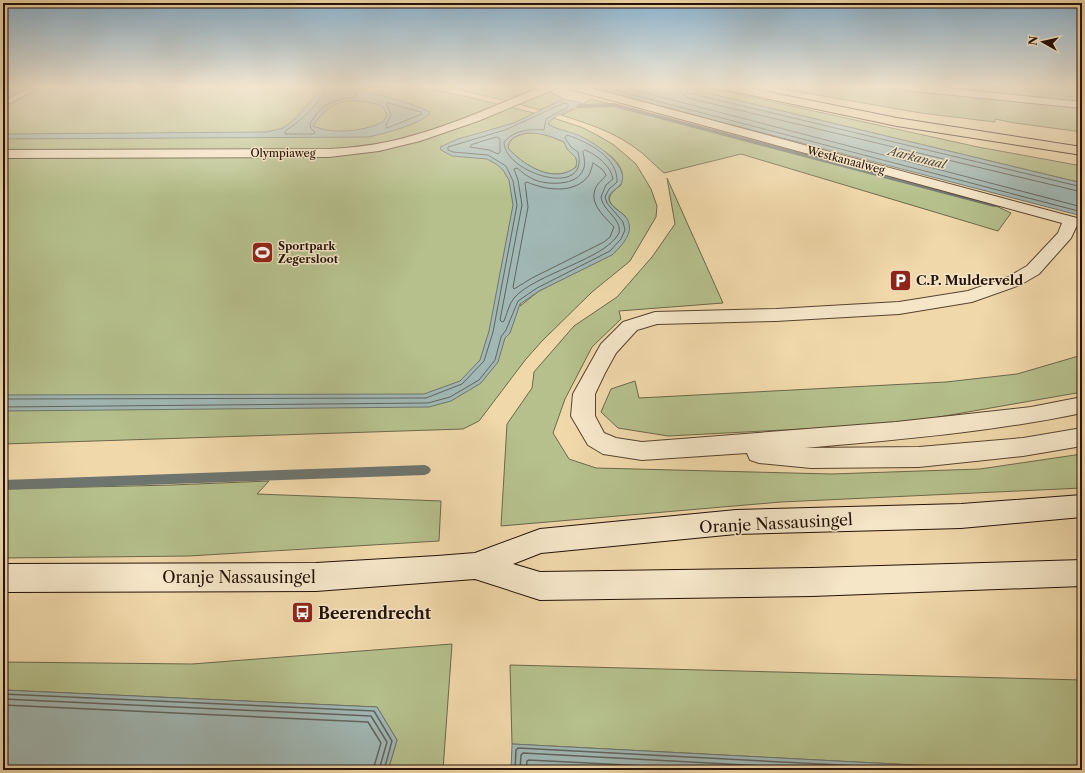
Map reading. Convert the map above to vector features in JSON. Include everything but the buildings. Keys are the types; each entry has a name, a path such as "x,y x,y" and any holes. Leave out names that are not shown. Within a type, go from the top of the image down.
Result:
{"main road":[{"path":"905,123 1082,151"},
{"path":"966,123 1082,140"}],"street":[{"name":"Olympiaweg","path":"3,154 329,153 367,150 395,144 439,131 459,123"},
{"name":"Westkanaalweg","path":"704,447 642,451 612,446 596,439 583,416 584,394 608,349 630,326 655,318 899,308 972,296 1014,281 1032,270 1065,235 1071,221 708,123"},
{"path":"704,447 896,431 1031,415 1082,405"},
{"path":"704,447 811,458 919,457 1023,447 1082,437"},
{"name":"Oranje Nassausingel","path":"3,578 316,577 437,569 474,566 540,541 736,522 961,516 1082,506"},
{"name":"Oranje Nassausingel","path":"474,566 540,586 812,582 1082,573"}],"green space":[{"name":"Sportpark Zegersloot","path":"3,123 514,123 490,130 524,174 520,306 539,291 600,260 626,217 612,205 609,198 611,194 621,185 622,172 617,163 610,155 601,149 557,129 548,124 549,123 569,123 581,127 614,145 636,164 651,189 657,206 656,217 630,261 592,292 542,341 526,359 479,421 463,429 3,444"},
{"path":"586,123 682,123 996,206 1011,213 998,231 741,154 664,173 646,156 626,141"},
{"path":"832,123 869,123 978,147 1082,166 1082,183"},
{"path":"1016,123 1082,123 1082,132"},
{"path":"528,133 537,133 564,142 567,149 576,158 576,167 567,172 558,174 539,171 522,161 508,148 509,143 515,137"},
{"path":"667,178 723,303 619,311 621,319 592,347 565,399 553,433 569,459 596,468 831,474 980,469 1082,454 1082,488 781,502 501,526 507,424 532,388 534,372 574,326 617,297 652,257 675,224"},
{"path":"1082,355 1082,392 899,424 668,436 618,428 601,412 611,389 635,381 639,398 946,382 1017,374"},
{"path":"269,481 257,494 441,501 439,541 189,556 3,558 3,489"},
{"path":"452,644 443,770 388,770 397,740 377,707 3,690 3,662 192,664"},
{"path":"510,665 1082,680 1082,770 1010,770 512,744"}],"water":[{"path":"290,123 315,123 313,126 321,129 349,131 367,128 380,123 414,123 369,137 3,139 3,134 267,132 283,128"},
{"path":"514,123 549,123 556,128 588,140 609,155 623,175 622,182 610,194 609,200 613,206 625,216 628,221 629,232 624,242 612,255 539,291 520,304 510,333 505,338 498,362 481,383 451,401 429,407 3,411 3,395 424,394 460,381 480,360 489,331 513,205 509,180 503,170 496,164 487,159 452,156 441,150 440,147 458,139","holes":["527,133 546,135 564,142 567,149 576,158 576,167 567,172 558,174 539,171 522,161 508,148 510,141 514,137"]},
{"name":"Aarkanaal","path":"725,123 832,123 1082,183 1082,216"},
{"path":"3,690 377,707 397,740 388,770 3,770"},
{"path":"512,744 1010,770 511,770"}],"waterway":[{"path":"682,123 996,206"},
{"path":"3,485 425,470"}],"place":[{"name":"Sportpark Zegersloot","path":"262,252"},
{"name":"C.P. Mulderveld","path":"900,280"},
{"name":"Beerendrecht","path":"302,613"}]}
